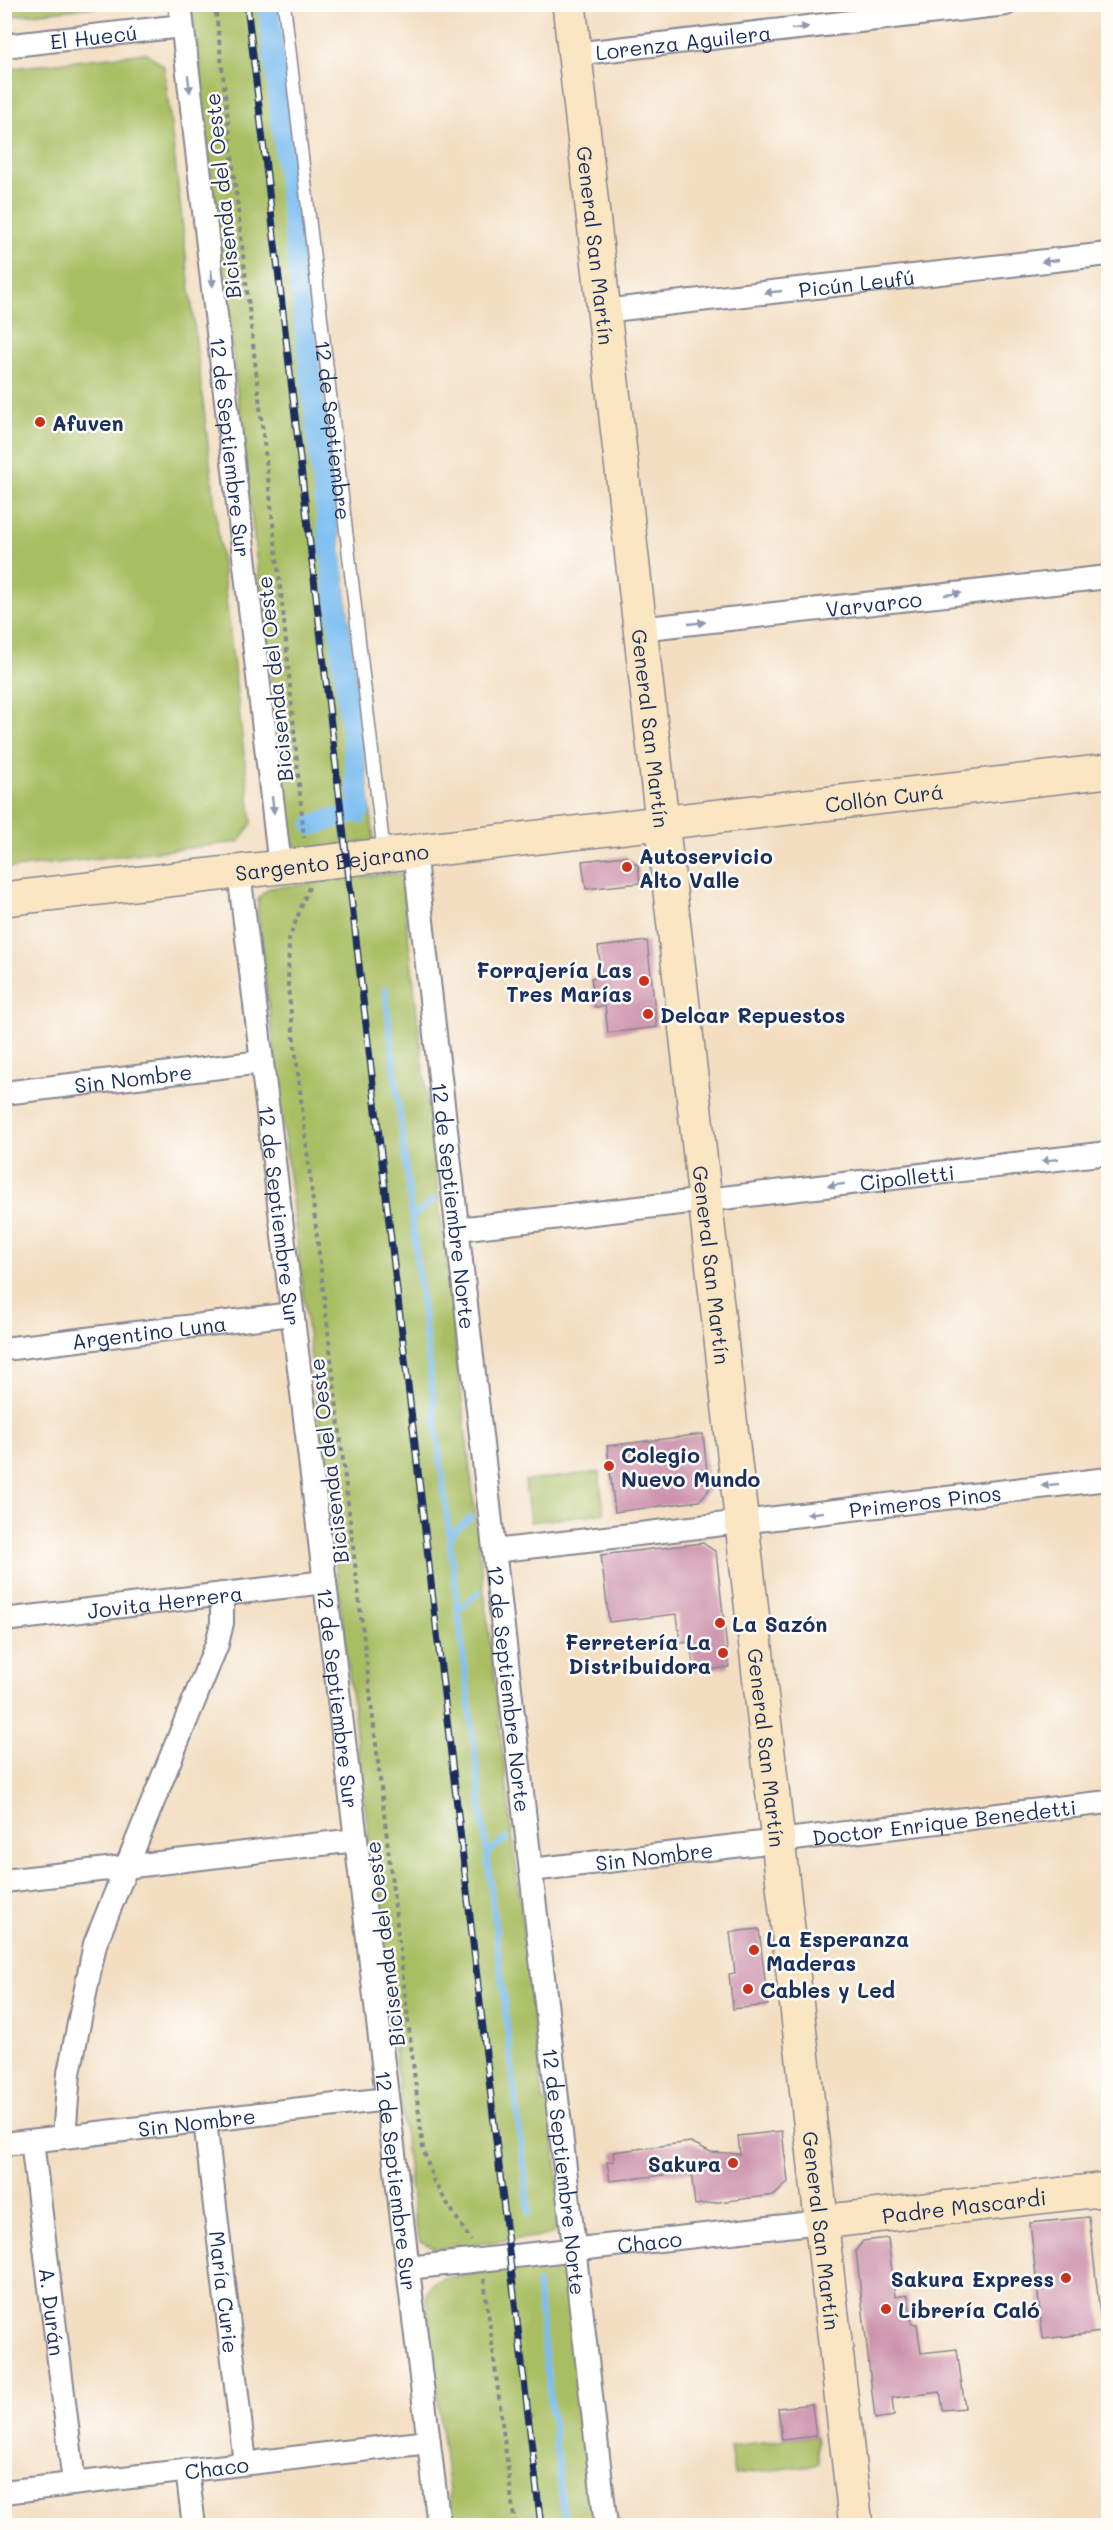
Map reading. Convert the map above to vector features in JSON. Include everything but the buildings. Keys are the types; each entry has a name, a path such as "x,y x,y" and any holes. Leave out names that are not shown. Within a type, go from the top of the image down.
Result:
{"main road":[{"name":"General San Martín","path":"569,4 660,822 821,2222 851,2525"},
{"name":"Collón Curá","path":"660,822 1108,771"},
{"name":"Sargento Bejarano","path":"4,899 239,872 293,859 399,853 660,822"},
{"name":"Padre Mascardi","path":"821,2222 1108,2189"}],"street":[{"name":"Lorenza Aguilera","path":"574,54 1006,4"},
{"name":"12 de Septiembre Sur","path":"181,15 293,859"},
{"name":"El Huecú","path":"4,46 181,15"},
{"name":"Picún Leufú","path":"603,311 1108,254"},
{"name":"Varvarco","path":"639,629 1108,577"},
{"name":"12 de Septiembre Norte","path":"399,853 458,1229 606,2526"},
{"name":"12 de Septiembre Sur","path":"239,872 439,2526"},
{"name":"Sin Nombre","path":"4,1093 262,1062"},
{"name":"Cipolletti","path":"704,1200 1108,1153"},
{"path":"458,1229 704,1200"},
{"name":"Argentino Luna","path":"4,1349 292,1314"},
{"name":"Primeros Pinos","path":"741,1522 1108,1479"},
{"path":"494,1551 741,1522"},
{"name":"Jovita Herrera","path":"4,1620 325,1582"},
{"path":"64,2137 67,2082 91,1962 101,1927 217,1644 222,1623 222,1594"},
{"name":"Doctor Enrique Benedetti","path":"777,1841 1108,1802"},
{"path":"4,1881 356,1840"},
{"name":"Sin Nombre","path":"531,1870 777,1841"},
{"name":"Sin Nombre","path":"4,2144 387,2099"},
{"name":"María Curie","path":"205,2121 245,2463"},
{"name":"A. Durán","path":"32,2141 74,2483"},
{"name":"Chaco","path":"408,2268 821,2222"},
{"name":"Chaco","path":"4,2492 429,2442"},
{"path":"187,2470 194,2526"}],"lane":[{"name":"12 de Septiembre","path":"284,4 399,853"}],"path":[{"name":"Bicisenda del Oeste","path":"215,4 284,621 293,859"},
{"name":"Bicisenda del Oeste","path":"309,884 309,892 296,917 289,939 287,980 423,2149 434,2182 467,2233 478,2260 488,2298 515,2526"}],"green space":[{"path":"5,4 114,4 114,5 5,17"},
{"path":"192,5 278,5 374,841 300,849 292,842 288,830"},
{"path":"146,53 164,66 252,823 239,842 5,869 5,69"},
{"path":"396,873 406,877 413,893 404,900 543,2100 551,2108 562,2226 550,2235 436,2249 420,2241 415,2223 257,909 259,897 270,888"},
{"path":"599,1472 604,1513 530,1522 525,1481"},
{"path":"545,2265 557,2266 566,2275 596,2525 453,2525 426,2303 428,2290 436,2281 444,2278"},
{"path":"816,2436 819,2464 734,2475 730,2446"}],"waterway":[{"path":"268,4 360,810 346,815"},
{"path":"360,810 362,822"},
{"path":"313,825 332,819"},
{"path":"385,989 529,2213"},
{"path":"412,1218 434,1199"},
{"path":"450,1536 470,1518"},
{"path":"458,1610 479,1592"},
{"path":"487,1853 507,1838"},
{"path":"537,2284 565,2526"}],"railway":[{"path":"247,4 541,2526"}],"place":[{"name":"Afuven","path":"40,422"},
{"name":"Autoservicio Alto Valle","path":"627,867"},
{"name":"Forrajería Las Tres Marías","path":"644,981"},
{"name":"Delcar Repuestos","path":"648,1014"},
{"name":"Colegio Nuevo Mundo","path":"609,1466"},
{"name":"La Sazón","path":"720,1623"},
{"name":"Ferretería La Distribuidora","path":"723,1653"},
{"name":"La Esperanza Maderas","path":"754,1950"},
{"name":"Cables y Led","path":"748,1989"},
{"name":"Sakura","path":"733,2163"},
{"name":"Sakura Express","path":"1066,2278"},
{"name":"Librería Caló","path":"886,2309"}]}
